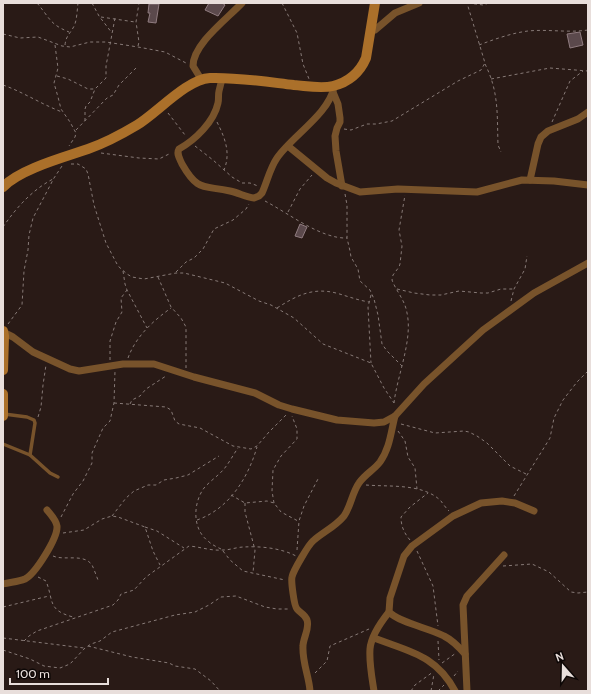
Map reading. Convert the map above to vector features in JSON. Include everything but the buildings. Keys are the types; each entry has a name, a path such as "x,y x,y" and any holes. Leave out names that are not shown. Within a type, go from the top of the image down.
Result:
{"street":[{"path":"201,79 193,66 196,53 203,42 242,3"},
{"path":"222,79 218,103 214,115 191,142 178,151 180,160 193,180 201,186 234,192 255,198 260,195 265,188 277,158 321,111 336,88 351,78 363,65 366,58 375,3"},
{"path":"371,31 375,30 395,13 419,3"},
{"path":"3,187 27,172 89,148 137,125 190,85 201,79 211,78 336,88"},
{"path":"336,88 340,111 340,122 335,136 342,186"},
{"path":"530,180 541,137 548,131 578,120 588,112"},
{"path":"288,146 327,178 342,186 360,192 406,190 477,192 512,182 530,180 588,185"},
{"path":"310,688 304,669 302,647 308,622 306,617 296,609 291,581 294,571 309,546 313,541 335,526 343,516 351,503 358,485 381,460 389,444 394,421 415,392 483,330 550,284 588,263"},
{"path":"4,331 33,352 66,368 79,371 126,364 154,364 254,393 278,405 331,419 374,423 394,421"},
{"path":"3,370 4,331"},
{"path":"3,394 3,415"},
{"path":"374,691 370,649 380,624 389,612 390,598 404,556 414,545 453,516 481,503 510,502 534,511"},
{"path":"3,584 24,579 31,574 47,553 55,535 56,525 47,510"},
{"path":"467,691 466,663 463,651 464,600 494,564 504,555"},
{"path":"389,612 398,618 444,636 463,651"},
{"path":"374,638 426,658 441,671 455,691"}],"lane":[{"path":"3,415 27,417 34,420 35,423 30,455"},
{"path":"3,444 30,455 50,473 58,477"}],"path":[{"path":"37,3 50,22 69,33"},
{"path":"64,46 69,33 74,28 78,3"},
{"path":"92,3 112,33"},
{"path":"138,47 139,42 136,22 139,3"},
{"path":"282,3 297,33 303,64 312,87"},
{"path":"489,3 484,5 467,3 496,98 498,145 501,152"},
{"path":"100,17 136,22"},
{"path":"85,121 85,110 95,89 106,78 106,66 115,18"},
{"path":"479,45 498,38 526,31 569,32 588,30"},
{"path":"3,34 20,38 38,37 55,44 70,47 90,42 138,47 165,52 193,66"},
{"path":"4,331 22,305 24,271 33,218 54,178 69,156 76,137 76,131 62,112 54,83 58,68 55,44"},
{"path":"337,128 351,130 367,124 392,121 458,81 481,70 485,63"},
{"path":"76,131 107,98 113,94 119,85 138,66"},
{"path":"491,79 550,68 588,71"},
{"path":"548,131 570,81 583,71"},
{"path":"57,76 68,79 88,90 95,89"},
{"path":"3,85 22,92 48,107 62,112"},
{"path":"164,104 170,117 191,142 224,171 242,184 250,183 265,188"},
{"path":"214,115 222,131 227,149 227,163 224,171"},
{"path":"89,148 103,154 159,159 178,151"},
{"path":"69,156 78,164 84,166 88,174 94,205 104,237 115,261 122,271 127,290 147,328"},
{"path":"287,213 300,190 316,170"},
{"path":"3,227 27,198 54,178"},
{"path":"342,186 348,205 347,238 351,258 358,269 360,281 372,294 378,315 382,344 402,367"},
{"path":"372,294 368,307 371,364 394,403 407,338 408,314 405,303 392,280 392,275 400,264 402,246 399,230 406,190"},
{"path":"176,273 186,262 194,258 203,249 214,230 233,220 246,209 255,198 326,234 347,238"},
{"path":"508,312 514,289 525,269 527,256"},
{"path":"122,271 132,277 144,279 184,273 225,283 250,297 276,308 300,322 312,336 323,344 371,364"},
{"path":"157,277 171,307 186,326 186,374"},
{"path":"396,289 430,295 441,295 459,291 488,293 501,289 514,289"},
{"path":"56,525 69,504 73,494 83,481 92,462 92,453 103,428 110,420 114,403 113,366 110,341 116,322 122,312 121,296 127,290"},
{"path":"276,308 295,297 321,291 369,302"},
{"path":"126,364 131,350 147,328 171,307"},
{"path":"35,423 41,407 48,359"},
{"path":"129,404 132,400 140,396 146,389 172,370"},
{"path":"510,502 550,438 554,418 563,400 588,371"},
{"path":"114,403 166,407 171,410 175,421 179,424 200,428 239,447 251,449 257,446 290,412 297,429 298,437 296,442 281,456 273,470 272,491 274,503 281,512 298,521"},
{"path":"394,421 435,432 469,432 487,443 510,466 527,475"},
{"path":"394,421 405,441 408,457 415,468 417,490"},
{"path":"196,520 211,514 231,496 249,470 253,462 257,446"},
{"path":"239,447 224,468 200,494 197,503 196,520 201,534 207,541 223,550 230,560 243,571 291,581"},
{"path":"112,516 130,494 148,485 156,485 164,480 188,475 220,456"},
{"path":"24,641 37,631 113,605 121,594 134,590 146,577 189,546 223,550 254,547 286,552 298,557 298,521 319,477"},
{"path":"358,485 417,490 428,493 440,501 453,516"},
{"path":"428,493 410,507 401,517 401,523 403,529 421,557 433,586 436,606 440,665 455,654 463,651"},
{"path":"231,496 245,503 267,501 274,503"},
{"path":"245,503 245,512 254,547 255,560 253,573"},
{"path":"55,535 84,530 102,519 112,516 157,531 185,548"},
{"path":"145,527 160,566"},
{"path":"47,553 59,558 82,558 88,561 92,565 98,580"},
{"path":"494,564 503,566 526,563 532,564 549,572 571,592 588,592"},
{"path":"31,574 46,581 52,604 56,610 74,618"},
{"path":"3,607 50,596"},
{"path":"3,650 30,659 44,666 60,668 70,664 85,648 100,641 112,632 119,629 194,612 222,597 241,597 271,608 296,609"},
{"path":"310,688 312,676 326,661 330,646 380,624"},
{"path":"3,638 85,648"},
{"path":"88,646 132,657 195,669 211,681 220,691"},
{"path":"448,680 466,663"},
{"path":"411,691 416,685 435,670 431,691"}]}
